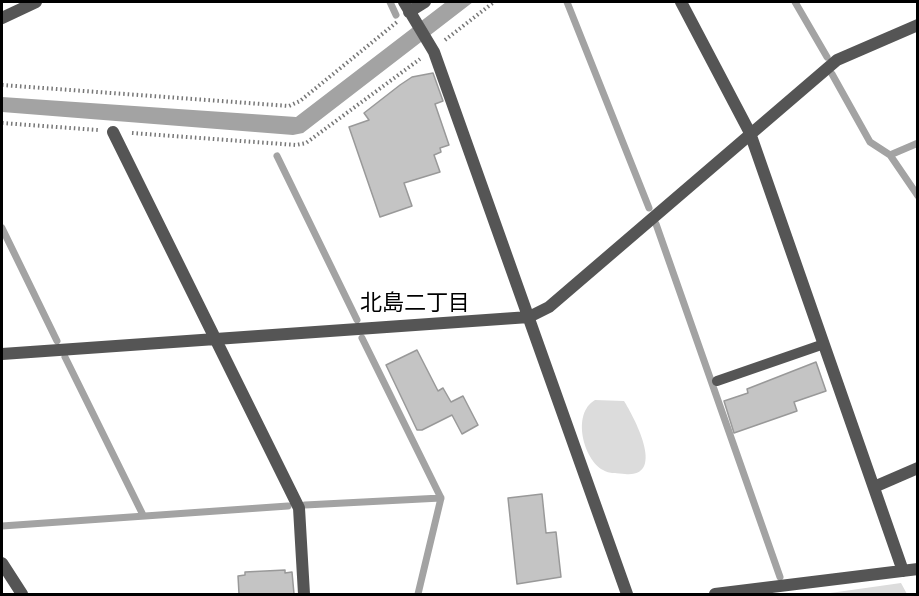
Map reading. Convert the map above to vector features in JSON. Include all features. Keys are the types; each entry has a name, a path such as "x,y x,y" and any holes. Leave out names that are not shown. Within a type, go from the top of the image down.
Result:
{"street":[{"path":"2,18 36,2"},
{"path":"425,2 409,11 432,48 627,594"},
{"path":"681,2 750,133 903,571"},
{"path":"2,354 529,317 549,307 837,60 918,25"},
{"path":"113,132 298,508 304,594"},
{"path":"874,487 918,468"},
{"path":"2,563 22,594"},
{"path":"715,594 918,569"}],"lane":[{"path":"717,381 824,344"}],"path":[{"path":"2,123 296,145 306,143 494,2"},
{"path":"2,85 289,106 300,101 409,11"}],"shaded area":[{"path":"446,2 473,2 303,133 293,135 2,112 2,97 296,117"},
{"path":"595,400 624,401 629,409 640,432 646,457 644,467 637,473 608,472 596,465 590,457 582,426 583,415"},
{"path":"901,583 907,594 823,594"}],"building":[{"path":"433,73 443,101 435,104 449,145 440,148 441,152 434,155 440,172 404,183 412,206 380,217 349,127 369,120 364,113 412,77"},
{"path":"417,350 438,391 443,388 451,402 463,396 478,425 462,434 452,415 422,430 417,430 386,365"},
{"path":"816,362 826,391 794,402 797,411 734,433 724,401 748,393 747,389"},
{"path":"542,494 546,533 556,532 561,577 517,584 508,498"},
{"path":"285,570 285,573 292,572 294,594 239,594 238,576 245,575 245,572"}],"waterway":[{"path":"390,2 396,15"},
{"path":"567,2 649,208"},
{"path":"795,2 827,57"},
{"path":"832,74 870,142 890,155 918,196"},
{"path":"890,155 918,143"},
{"path":"277,156 357,320"},
{"path":"656,224 780,577"},
{"path":"2,228 57,341"},
{"path":"362,338 441,498 418,594"},
{"path":"65,357 143,515"},
{"path":"305,505 441,498"},
{"path":"2,526 288,506"}],"district":[{"name":"北島二丁目","path":"415,304"}]}
